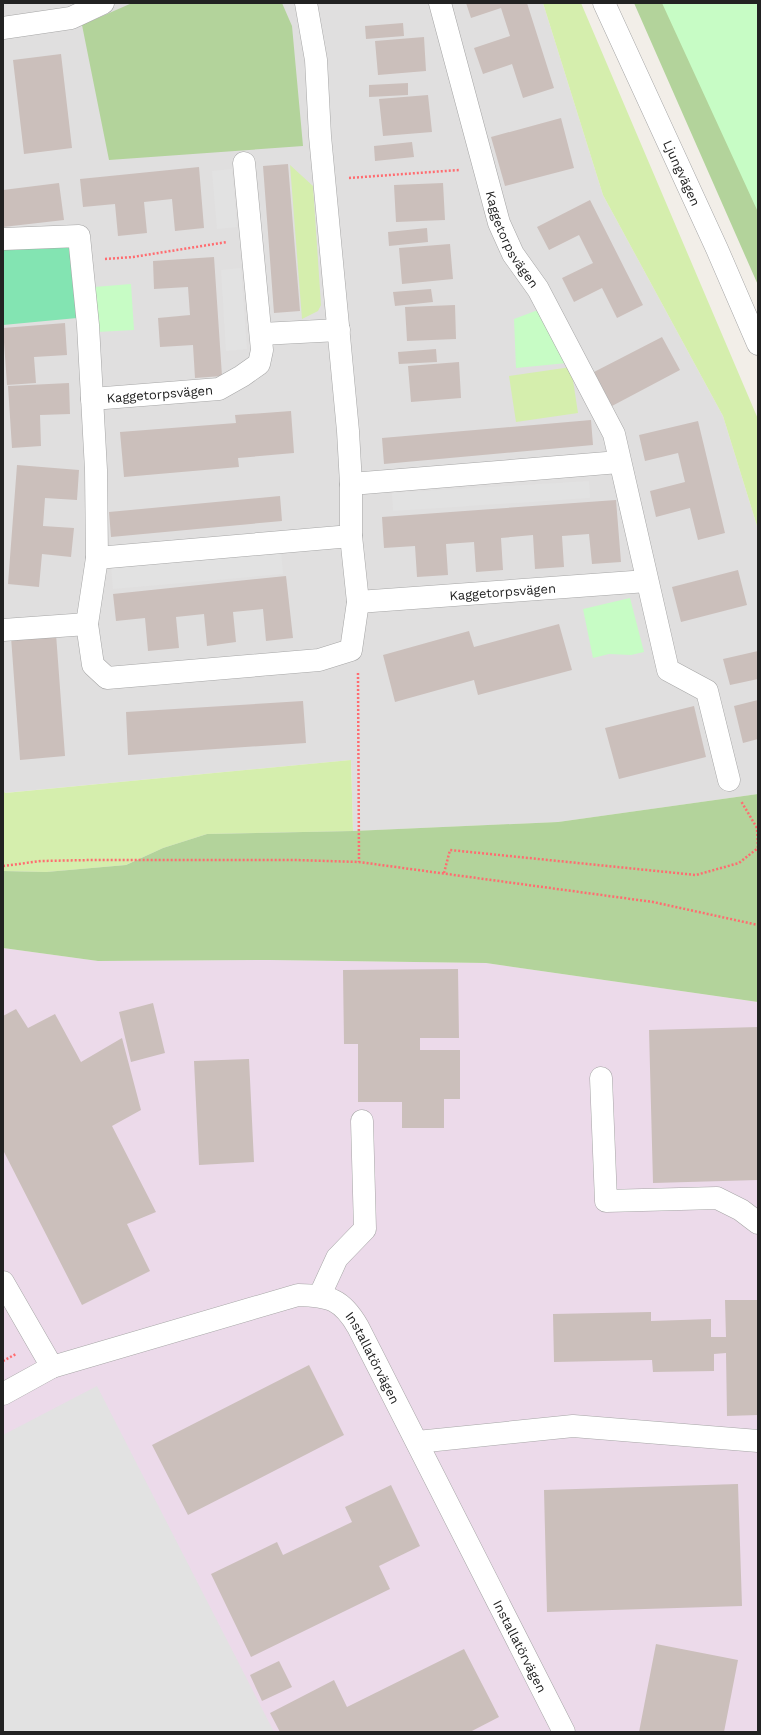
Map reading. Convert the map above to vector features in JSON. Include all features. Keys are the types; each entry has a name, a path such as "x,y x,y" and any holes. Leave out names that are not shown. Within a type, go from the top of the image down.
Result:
{"street":[{"path":"3,28 71,18 103,3"},
{"path":"306,3 316,60 324,180 339,330 351,484 351,536 358,602 351,650"},
{"name":"Kaggetorpsvägen","path":"440,3 500,223 512,254 538,289 614,434 619,462 668,670 707,691 729,780"},
{"name":"Ljungvägen","path":"604,3 717,249 758,344"},
{"name":"Kaggetorpsvägen","path":"92,399 219,389 259,364 262,350 261,334 244,163"},
{"name":"Kaggetorpsvägen","path":"3,239 79,236 88,326 96,470 96,558 87,624 93,665 107,678 319,660 351,650"},
{"path":"261,334 339,330"},
{"path":"351,484 619,462"},
{"path":"96,558 351,536"},
{"name":"Kaggetorpsvägen","path":"358,602 647,581"},
{"path":"3,630 87,624"},
{"path":"602,1078 606,1201 717,1198 741,1210 758,1223"},
{"path":"320,1295 337,1258 364,1229 362,1121"},
{"path":"3,1282 52,1367"},
{"name":"Installatörvägen","path":"3,1394 52,1367 298,1295 320,1295 335,1300 349,1312 417,1442 564,1732"},
{"path":"417,1442 572,1426 758,1441"}],"path":[{"path":"324,180 486,168"},
{"path":"133,257 168,250 251,239"},
{"path":"351,650 358,664 359,862"},
{"path":"444,873 450,850 696,875 739,863 758,848 757,828 729,780"},
{"path":"3,866 41,862 91,860 296,860 359,862 653,902 758,925"}],"shaded area":[{"path":"3,3 543,3 603,195 723,416 758,529 758,794 558,822 353,831 351,760 4,793"},
{"path":"232,169 237,227 217,229 212,171"},
{"path":"241,268 247,349 226,351 221,270"},
{"path":"589,481 590,498 393,511 392,493"},
{"path":"281,550 283,574 113,589 111,565"},
{"path":"3,948 98,961 270,960 486,963 758,1002 758,1732 3,1732"},
{"path":"97,1386 274,1732 3,1732 3,1435"}],"green space":[{"path":"132,3 282,3 292,26 303,146 109,160 82,25"},
{"path":"543,3 581,3 758,419 758,529 723,416 603,195"},
{"path":"634,3 758,3 758,285"},
{"path":"662,3 758,3 758,212"},
{"path":"290,165 313,186 321,305 318,311 302,319"},
{"path":"71,244 77,318 3,325 3,250"},
{"path":"131,284 134,330 97,332 94,287"},
{"path":"538,310 567,363 516,368 514,319"},
{"path":"571,367 578,413 516,422 509,376"},
{"path":"630,598 644,652 631,655 609,654 593,658 583,609"},
{"path":"351,760 353,831 207,834 163,848 126,865 46,872 3,871 3,790 5,793"},
{"path":"758,794 758,1002 486,963 270,960 98,961 3,948 3,871 46,872 126,865 163,848 207,834 353,831 558,822"}],"building":[{"path":"466,3 527,3 554,88 523,98 512,64 483,74 474,48 510,36 501,8 471,18"},
{"path":"403,23 404,36 366,39 365,26"},
{"path":"424,37 426,71 378,75 375,41"},
{"path":"61,54 72,148 24,154 13,60"},
{"path":"408,83 408,95 369,97 369,85"},
{"path":"428,95 432,132 383,136 379,99"},
{"path":"561,118 574,168 505,186 491,137"},
{"path":"412,142 414,157 375,161 374,146"},
{"path":"288,164 300,311 274,313 263,166"},
{"path":"199,167 204,228 175,231 172,199 144,202 147,233 118,236 115,204 83,207 80,179"},
{"path":"59,183 64,220 3,227 3,190"},
{"path":"443,183 445,220 396,222 394,185"},
{"path":"590,200 643,305 617,318 602,288 574,302 562,278 593,263 579,235 549,250 537,227"},
{"path":"427,228 428,242 389,246 388,232"},
{"path":"450,244 453,279 402,284 399,248"},
{"path":"214,257 222,376 195,378 193,345 160,347 158,318 190,315 188,287 154,289 153,261"},
{"path":"431,289 433,302 395,306 393,292"},
{"path":"455,305 456,339 407,341 405,307"},
{"path":"65,323 67,355 34,357 36,383 7,385 3,328"},
{"path":"662,337 680,370 612,406 594,372"},
{"path":"436,349 437,362 399,364 398,352"},
{"path":"459,362 461,398 411,402 408,366"},
{"path":"69,383 70,414 40,415 41,446 12,448 8,386"},
{"path":"291,411 294,453 238,458 239,467 124,477 120,432 236,423 235,415"},
{"path":"591,420 593,445 384,464 382,438"},
{"path":"698,421 725,533 698,540 690,508 656,517 650,491 685,482 678,453 645,461 639,435"},
{"path":"17,465 79,470 77,500 45,498 43,526 74,528 71,557 42,554 39,587 8,584"},
{"path":"280,496 282,521 111,537 109,512"},
{"path":"616,500 621,562 592,564 589,534 562,536 564,567 535,569 533,535 501,538 503,570 476,572 474,542 446,544 448,575 417,577 415,546 384,548 382,517"},
{"path":"738,570 747,605 681,622 672,587"},
{"path":"286,576 293,638 266,641 263,609 233,612 236,642 207,646 204,614 176,617 179,648 148,651 145,618 116,621 113,594"},
{"path":"559,624 572,670 478,695 474,680 395,702 383,655 469,631 474,647"},
{"path":"56,634 65,756 20,760 11,637"},
{"path":"758,651 758,679 730,685 723,659"},
{"path":"758,700 758,739 743,743 734,706"},
{"path":"303,701 306,743 128,755 126,712"},
{"path":"694,706 706,757 619,779 605,728"},
{"path":"458,969 459,1038 420,1038 420,1050 460,1050 460,1099 444,1099 444,1128 402,1128 402,1102 358,1102 358,1044 344,1044 343,970"},
{"path":"153,1003 165,1053 131,1062 119,1012"},
{"path":"16,1009 28,1028 55,1014 81,1062 122,1038 141,1110 112,1126 156,1212 127,1224 150,1271 82,1305 3,1150 3,1016"},
{"path":"758,1027 758,1180 653,1183 649,1030"},
{"path":"249,1059 254,1162 199,1165 194,1061"},
{"path":"725,1300 758,1300 758,1415 727,1416 726,1353 714,1354 714,1371 653,1372 652,1360 554,1362 553,1314 651,1312 651,1321 711,1319 711,1337 726,1337"},
{"path":"309,1365 344,1435 188,1515 152,1445"},
{"path":"738,1484 742,1606 547,1612 544,1490"},
{"path":"391,1485 420,1546 379,1566 390,1589 251,1657 211,1574 277,1542 283,1555 352,1522 345,1507"},
{"path":"656,1644 738,1660 724,1732 639,1732"},
{"path":"464,1649 499,1717 470,1732 280,1732 270,1713 334,1680 347,1707"},
{"path":"279,1661 292,1687 262,1701 250,1675"}]}
